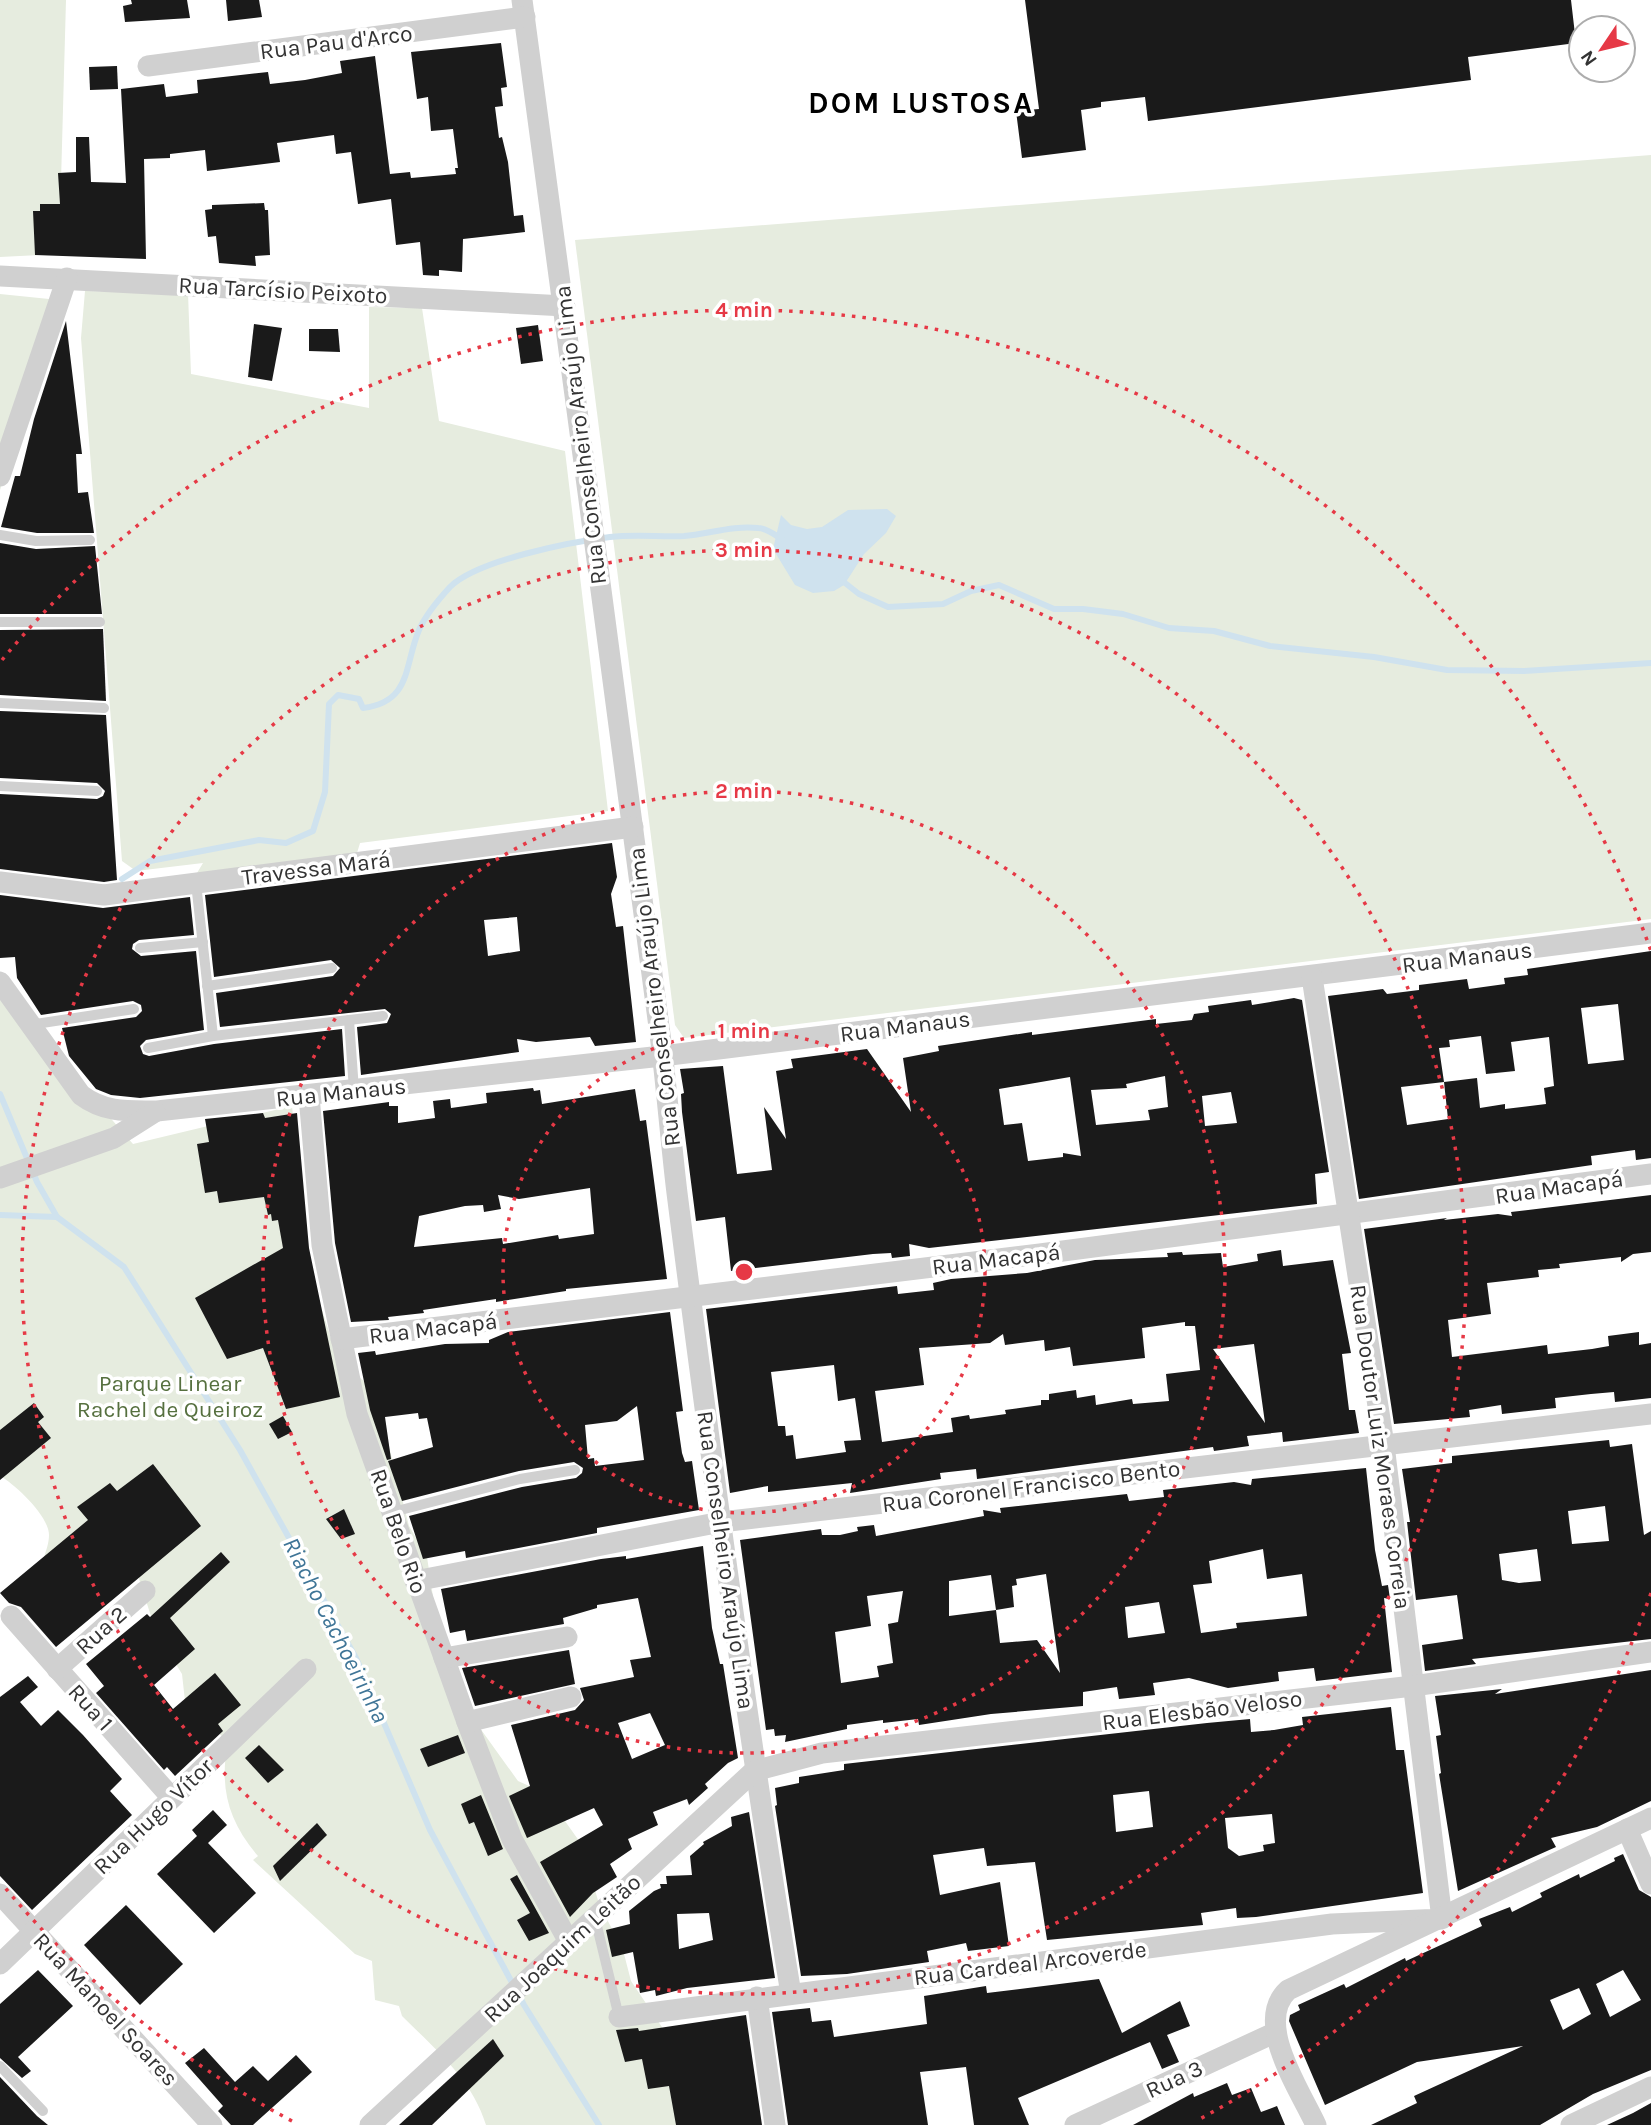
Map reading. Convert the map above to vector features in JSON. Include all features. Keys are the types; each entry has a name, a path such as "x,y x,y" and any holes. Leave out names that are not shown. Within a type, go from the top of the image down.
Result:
{"street":[{"name":"Rua Pau d'Arco","path":"148,66 524,9"},
{"name":"Rua Conselheiro Araújo Lima","path":"524,9 565,306 592,541 633,827 754,1771 791,1994"},
{"name":"Rua Tarcísio Peixoto","path":"0,276 565,306"},
{"path":"0,476 67,278"},
{"name":"Travessa Mará","path":"0,882 104,895 633,827"},
{"name":"Rua Manaus","path":"0,982 81,1095 95,1105 116,1111 157,1111 662,1056 1651,933"},
{"name":"Rua Doutor Luiz Moraes Correia","path":"1312,977 1384,1445 1442,1919"},
{"name":"Rua Belo Rio","path":"309,1096 322,1245 357,1414 415,1581 512,1839 569,1942"},
{"path":"0,1178 114,1138 157,1111"},
{"name":"Rua Macapá","path":"341,1339 1348,1215 1651,1174"},
{"name":"Rua Coronel Francisco Bento","path":"415,1581 721,1522 1651,1414"},
{"name":"Rua 2","path":"57,1669 145,1591"},
{"name":"Rua 1","path":"11,1616 171,1797"},
{"path":"444,1658 567,1637"},
{"name":"Rua Elesbão Veloso","path":"754,1771 822,1753 1413,1686 1651,1652"},
{"name":"Rua Hugo Vítor","path":"0,1964 306,1669"},
{"path":"467,1722 571,1697"},
{"name":"Rua Joaquim Leitão","path":"370,2125 754,1771"},
{"name":"Rua Cardeal Arcoverde","path":"1274,2025 1280,1998 1288,1990 1651,1818"},
{"path":"1627,1829 1651,1884"},
{"name":"Rua Manoel Soares","path":"0,1894 212,2125"},
{"name":"Rua Cardeal Arcoverde","path":"619,2017 1332,1924 1442,1919"},
{"path":"758,1997 775,2125"},
{"path":"1274,2025 1317,2125"},
{"name":"Rua 3","path":"1075,2125 1274,2025"},
{"path":"1581,2123 1651,2087"}],"lane":[{"path":"0,536 36,541 90,540"},
{"path":"0,622 100,622"},
{"path":"0,702 104,708"},
{"path":"0,786 97,791"},
{"path":"196,883 212,1036"},
{"path":"140,948 203,942"},
{"path":"207,986 332,968"},
{"path":"29,1024 134,1009"},
{"path":"148,1048 212,1036 383,1016"},
{"path":"349,1020 354,1090"},
{"path":"393,1512 520,1479 575,1470"},
{"path":"595,1918 619,2017"},
{"path":"0,2066 43,2111"}],"green space":[{"path":"0,0 66,0 59,254 0,257"},
{"path":"1651,155 1651,919 684,1038 675,1025 575,240"},
{"path":"85,291 188,293 191,374 369,408 369,307 422,308 439,421 565,451 608,811 360,843 357,853 197,873 203,863 136,871 122,861 81,338"},
{"path":"0,294 59,300 0,490"},
{"name":"Parque Linear Rachel de Queiroz","path":"0,972 80,1083 133,1144 292,1106 309,1269 337,1357 367,1384 384,1427 409,1526 427,1557 440,1643 477,1724 518,1781 545,1793 582,1845 599,1904 623,1950 631,1981 676,2048 703,2125 486,2125 480,2108 462,2079 402,2016 399,2006 375,2000 372,1961 355,1954 253,1860 258,1856 239,1830 228,1803 225,1758 228,1742 185,1701 182,1674 156,1632 134,1563 44,1557 49,1535 44,1519 23,1494 0,1476"}],"water":[{"path":"887,509 896,516 886,533 864,554 844,585 834,591 813,593 795,585 773,549 781,515 791,525 807,529 822,527 848,510"}],"building":[{"path":"131,0 187,0 190,18 125,22 123,6 132,4"},
{"path":"226,0 259,0 262,17 228,21"},
{"path":"1025,0 1571,0 1573,14 1567,14 1567,44 1468,57 1471,80 1148,121 1145,97 1101,102 1101,107 1081,110 1086,150 1022,158 1016,111 1039,109"},
{"path":"501,43 507,87 501,88 503,106 495,107 499,138 502,137 508,162 514,216 523,215 525,232 463,239 462,272 439,270 439,276 423,275 420,242 396,245 391,199 358,204 351,152 336,154 334,135 277,143 280,162 207,171 205,150 170,154 170,158 144,159 146,259 35,255 33,211 40,211 40,204 60,204 58,173 76,172 76,137 89,137 91,182 126,183 121,89 164,84 166,97 198,93 197,80 268,72 270,84 305,80 342,73 340,61 375,56 390,174 410,172 411,178 456,174 455,168 458,168 453,129 431,131 428,97 417,99 411,52"},
{"path":"117,66 118,89 90,90 89,67"},
{"path":"264,203 265,210 268,210 270,255 255,256 256,266 219,263 216,236 208,237 205,210 212,209 212,205"},
{"path":"66,321 82,454 76,454 78,493 88,492 94,533 37,533 1,527 15,476 20,476 34,419"},
{"path":"254,324 282,328 272,381 248,377"},
{"path":"538,325 543,361 521,364 516,328"},
{"path":"309,329 338,329 340,352 309,351"},
{"path":"0,543 36,549 95,546 102,614 0,614"},
{"path":"103,629 106,701 0,695 0,630"},
{"path":"0,711 106,715 117,880 104,882 0,869 0,794 97,799 103,796 105,791 97,783 0,778"},
{"path":"612,843 617,877 611,894 616,927 623,926 636,1042 595,1046 590,1037 536,1042 517,1039 519,1052 361,1075 357,1027 387,1023 391,1014 385,1009 220,1027 216,993 333,976 340,968 331,960 214,977 205,895","holes":["517,917 520,951 488,956 484,920"]},
{"path":"0,895 103,908 190,897 194,935 139,940 133,944 132,949 141,956 196,951 204,1030 146,1040 140,1046 143,1054 149,1056 214,1044 342,1029 345,1076 140,1098 111,1095 96,1089 69,1056 62,1028 136,1017 142,1011 141,1005 133,1001 41,1015 17,978 15,957 0,958"},
{"path":"1651,951 1651,1158 1636,1160 1635,1150 1591,1156 1592,1165 1359,1199 1328,996 1383,989 1387,994 1419,990 1419,985 1467,979 1469,989 1505,984 1504,978 1528,975 1527,969","holes":["1618,1004 1624,1060 1588,1064 1581,1008","1481,1036 1486,1074 1515,1071 1511,1042 1549,1037 1554,1086 1544,1088 1546,1104 1505,1109 1505,1104 1480,1108 1477,1078 1444,1082 1439,1048 1450,1047 1449,1040","1444,1082 1448,1119 1407,1125 1401,1087"]},
{"path":"1294,998 1302,1000 1329,1172 1315,1174 1317,1204 929,1248 909,1244 910,1256 892,1258 891,1253 873,1254 731,1271 725,1217 696,1221 682,1112 681,1094 684,1093 680,1069 723,1066 737,1174 772,1170 764,1107 786,1139 776,1071 793,1068 791,1059 867,1049 911,1112 903,1058 939,1051 938,1046 1032,1032 1032,1035 1156,1019 1156,1024 1192,1020 1194,1014 1209,1012 1208,1006 1251,1000 1252,1005","holes":["1165,1076 1168,1107 1148,1110 1150,1120 1096,1125 1091,1090 1127,1088 1126,1084","1070,1077 1081,1156 1063,1153 1063,1157 1028,1161 1022,1123 1004,1125 999,1089","1231,1092 1237,1123 1205,1126 1202,1096"]},
{"path":"533,1088 534,1091 540,1090 542,1104 635,1089 640,1121 646,1120 667,1279 566,1289 496,1302 496,1299 423,1310 424,1313 388,1317 389,1320 351,1322 335,1243 323,1111 389,1102 389,1106 398,1106 398,1123 435,1118 433,1101 450,1099 451,1108 487,1103 486,1093","holes":["590,1188 594,1234 559,1239 558,1235 503,1244 502,1238 414,1247 419,1216 465,1206 483,1205 484,1212 501,1209 498,1195 519,1199"]},
{"path":"263,1113 265,1118 297,1113 309,1248 340,1397 286,1409 263,1348 227,1359 195,1298 283,1248 278,1220 272,1221 271,1214 268,1215 264,1197 219,1203 217,1191 205,1193 197,1144 209,1142 205,1119"},
{"path":"1651,1195 1651,1252 1633,1254 1621,1262 1621,1257 1559,1264 1560,1268 1538,1270 1539,1277 1487,1283 1491,1314 1448,1320 1452,1357 1547,1345 1548,1354 1592,1349 1609,1346 1608,1336 1639,1332 1639,1345 1651,1343 1651,1398 1615,1402 1614,1392 1591,1394 1555,1398 1556,1408 1502,1414 1501,1405 1469,1410 1470,1417 1394,1424 1364,1229 1447,1218 1444,1220 1498,1214 1512,1216 1511,1212"},
{"path":"1281,1250 1283,1266 1333,1260 1351,1353 1342,1354 1349,1410 1355,1410 1359,1433 1283,1442 1282,1432 1247,1436 1249,1446 1214,1451 1213,1447 977,1479 976,1469 940,1473 941,1479 850,1493 852,1483 768,1492 768,1486 730,1493 706,1309 897,1286 898,1294 934,1290 933,1283 951,1279 1027,1273 1095,1260 1168,1257 1167,1253 1182,1252 1183,1255 1221,1253 1223,1267 1258,1261 1257,1254","holes":["1185,1322 1185,1326 1195,1326 1200,1370 1166,1374 1169,1401 1133,1404 1132,1399 1096,1405 1095,1395 1077,1398 1076,1390 1049,1394 1049,1400 1041,1400 1041,1405 1005,1410 1006,1414 970,1419 969,1415 951,1418 953,1432 882,1442 875,1391 924,1385 919,1348 990,1343 1003,1334 1005,1345 1044,1340 1045,1351 1070,1347 1073,1366 1145,1358 1142,1328","1254,1344 1265,1423 1213,1349","834,1365 838,1401 855,1398 861,1440 844,1441 846,1452 796,1459 793,1435 786,1436 785,1426 778,1426 771,1372"]},
{"path":"670,1312 683,1411 676,1412 682,1453 685,1462 692,1461 699,1510 597,1528 597,1533 466,1558 465,1551 423,1559 409,1516 522,1487 576,1478 583,1468 574,1462 519,1471 402,1501 388,1461 433,1447 427,1418 419,1419 418,1413 385,1417 391,1459 387,1460 370,1410 358,1353 375,1351 376,1355 445,1344 489,1343 489,1340 508,1332","holes":["637,1406 644,1460 595,1466 594,1458 588,1459 585,1425 617,1421"]},
{"path":"34,1403 44,1417 38,1422 51,1438 0,1480 0,1430"},
{"path":"283,1416 292,1432 278,1439 269,1424"},
{"path":"1609,1440 1610,1447 1632,1444 1644,1535 1651,1531 1651,1639 1472,1659 1476,1664 1425,1671 1422,1645 1463,1639 1457,1595 1416,1600 1407,1522 1410,1522 1402,1469 1452,1463 1452,1456","holes":["1605,1506 1609,1541 1572,1544 1568,1511","1537,1549 1541,1581 1519,1583 1502,1580 1499,1554"]},
{"path":"153,1464 201,1526 56,1647 21,1607 9,1603 0,1593 88,1520 77,1507 110,1483 117,1491"},
{"path":"1366,1468 1375,1550 1382,1586 1388,1585 1390,1599 1384,1598 1392,1672 1316,1681 1314,1668 1278,1672 1279,1681 1228,1688 1189,1678 1153,1683 1155,1695 1119,1699 1117,1687 1083,1692 1083,1706 991,1714 919,1725 918,1719 883,1723 883,1720 847,1725 847,1729 785,1742 786,1735 775,1736 774,1729 766,1730 740,1540 821,1529 822,1535 840,1535 858,1531 857,1527 874,1525 876,1536 984,1516 983,1510 1001,1513 1000,1508 1127,1494 1129,1501 1164,1497 1163,1490 1234,1482 1251,1485 1252,1479","holes":["1263,1549 1267,1579 1302,1574 1307,1616 1236,1623 1237,1628 1201,1633 1193,1585 1212,1583 1209,1561","1046,1574 1060,1673 1037,1640 1000,1643 996,1610 1014,1607 1012,1586 1017,1585 1016,1579","991,1575 996,1610 949,1616 949,1581","903,1591 898,1622 888,1624 893,1663 877,1666 879,1677 841,1683 835,1632 871,1626 867,1596","1159,1602 1165,1633 1128,1638 1125,1607"]},
{"path":"344,1509 355,1534 341,1539 326,1519"},
{"path":"703,1546 712,1628 720,1664 723,1664 738,1758 728,1763 705,1784 708,1788 689,1805 687,1799 653,1812 658,1825 628,1839 632,1849 610,1864 617,1877 593,1893 570,1917 540,1862 603,1825 594,1808 527,1838 509,1796 530,1786 511,1725 575,1710 584,1700 580,1688 634,1677 630,1660 651,1657 638,1598 597,1605 597,1608 563,1618 564,1624 467,1641 465,1630 450,1633 441,1589 601,1559 626,1556 626,1559","holes":["650,1713 665,1745 632,1759 618,1723"]},
{"path":"221,1552 230,1562 170,1618 195,1649 154,1685 173,1709 215,1673 241,1705 218,1724 223,1731 175,1776 167,1767 164,1770 96,1693 104,1686 86,1664 147,1614 150,1617"},
{"path":"569,1650 575,1684 475,1706 462,1668"},
{"path":"1651,1670 1651,1801 1597,1827 1551,1838 1556,1847 1458,1891 1439,1774 1436,1736 1441,1735 1435,1696 1502,1689 1495,1694"},
{"path":"28,1676 38,1687 20,1702 41,1726 58,1710 83,1735 122,1779 110,1791 132,1815 32,1910 0,1876 0,1697"},
{"path":"1391,1707 1396,1750 1404,1750 1423,1893 1256,1917 1237,1918 1236,1908 1201,1913 1203,1925 1047,1940 1035,1862 987,1866 984,1848 933,1855 940,1895 1000,1882 1009,1946 968,1951 966,1943 927,1951 929,1962 847,1974 801,1976 775,1806 775,1788 799,1783 799,1777 844,1770 844,1764 1250,1719 1251,1732 1274,1730 1303,1725 1302,1717","holes":["1149,1791 1153,1827 1116,1832 1113,1795","1272,1814 1275,1843 1263,1845 1264,1851 1239,1856 1228,1848 1225,1818"]},
{"path":"458,1735 465,1753 428,1767 420,1749"},
{"path":"259,1745 284,1770 268,1783 245,1758"},
{"path":"481,1795 503,1849 488,1856 474,1822 469,1824 461,1804"},
{"path":"213,1810 227,1825 208,1843 256,1893 214,1933 157,1874 197,1836 192,1830"},
{"path":"749,1812 775,1978 687,1988 656,1996 655,1990 640,1993 633,1952 612,1957 606,1930 630,1924 629,1911 661,1888 660,1884 667,1884 666,1876 692,1875 690,1856 703,1842 732,1826 731,1817","holes":["709,1913 713,1940 679,1949 677,1914"]},
{"path":"317,1823 327,1835 280,1881 273,1866"},
{"path":"1623,1854 1639,1890 1651,1897 1651,2070 1593,2094 1540,2125 1371,2125 1417,2103 1414,2096 1523,2046 1417,2062 1325,2105 1289,2021 1290,2015 1300,2010 1298,2005 1344,1984 1346,1988 1405,1958 1406,1961 1482,1926 1479,1919 1510,1907 1512,1912 1542,1897 1540,1893 1579,1874 1580,1878 1615,1861 1614,1858","holes":["1623,1970 1641,2000 1610,2017 1596,1984","1579,1988 1591,2014 1563,2030 1550,2000"]},
{"path":"517,1875 549,1933 529,1941 517,1920 530,1913 510,1879"},
{"path":"126,1905 183,1964 140,2005 84,1945"},
{"path":"38,1970 73,2006 18,2057 31,2071 22,2078 0,2058 0,2004"},
{"path":"1099,1979 1122,2033 1180,2001 1190,2026 1167,2035 1179,2062 1162,2069 1150,2042 1018,2098 1029,2125 974,2125 966,2067 920,2072 928,2125 788,2125 772,2012 810,2008 812,2022 831,2020 834,2037 927,2024 924,1996 986,1986 987,1993"},
{"path":"746,2015 762,2125 676,2125 669,2086 648,2089 642,2059 625,2062 616,2030 638,2028 639,2031"},
{"path":"493,2039 504,2056 432,2125 399,2125"},
{"path":"204,2048 235,2082 253,2066 268,2081 296,2055 312,2072 253,2125 231,2125 218,2111 223,2106 185,2063"},
{"path":"0,2077 37,2116 48,2125 0,2125"},
{"path":"1227,2083 1232,2095 1251,2088 1261,2112 1277,2106 1285,2125 1133,2125 1193,2093 1194,2097"},
{"path":"1651,2103 1651,2125 1607,2125 1633,2113"}],"waterway":[{"path":"122,879 150,861 259,840 286,843 313,831 325,792 329,704 338,695 359,699 363,708 390,698 404,680 414,643 425,619 450,587 463,577 481,568 526,554 610,537 684,536 749,527 764,529 782,539"},
{"path":"840,579 859,594 888,607 943,604 971,591 999,585 1054,609 1123,614 1169,628 1214,631 1270,646 1374,657 1447,670 1524,671 1651,663"},
{"path":"0,1094 37,1182 57,1217"},
{"name":"Riacho Cachoeirinha","path":"0,1215 57,1217 124,1267 240,1450 356,1658 430,1830 524,2005 599,2125"}],"district":[{"name":"DOM LUSTOSA","path":"921,103"}]}
